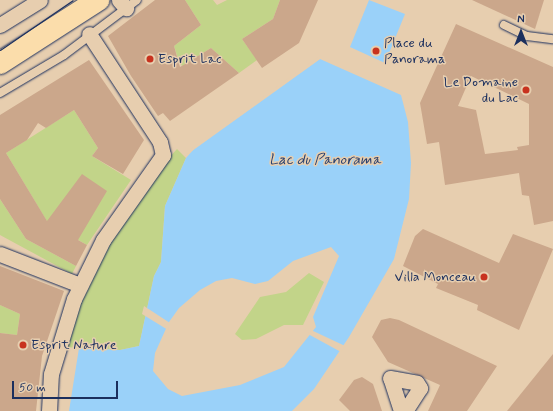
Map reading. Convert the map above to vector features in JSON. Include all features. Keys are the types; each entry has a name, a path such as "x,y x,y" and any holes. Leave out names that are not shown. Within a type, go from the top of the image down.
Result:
{"main road":[{"path":"0,63 98,0"}],"street":[{"path":"0,25 40,0"},
{"path":"49,411 52,374 58,348 80,285 103,240 130,199 163,156 163,149 89,34"},
{"path":"0,254 80,285"},
{"path":"401,411 391,379 418,383 420,388 405,411"}],"lane":[{"path":"0,92 64,55 127,3"},
{"path":"504,25 527,36 553,39"}],"green space":[{"path":"185,0 213,0 217,5 227,0 280,0 273,19 242,39 257,60 239,73 211,48 182,66 179,62 174,46 201,25"},
{"path":"74,110 98,148 92,156 131,180 87,245 48,223 6,153"},
{"path":"177,149 186,158 165,206 161,262 154,276 139,346 120,350 62,347 95,265 157,171"},
{"path":"0,199 26,239 76,266 72,274 0,235"},
{"path":"309,273 324,282 303,325 284,325 256,339 242,340 235,334 260,297 286,292"},
{"path":"0,305 20,314 17,335 0,333"}],"water":[{"path":"369,0 405,14 385,63 350,47"},
{"name":"Lac du Panorama","path":"320,59 401,95 408,122 411,163 409,199 394,259 349,337 314,389 292,411 69,411 79,348 120,350 139,346 154,276 161,262 165,206 186,158 194,149","holes":["331,247 339,256 313,317 316,327 284,367 240,385 182,396 168,389 153,371 155,353 169,322 179,308 200,290 216,281 232,278 255,284 268,281 293,261"]}],"pier":[{"path":"318,57 320,59 185,156 193,147"},
{"path":"144,306 170,323 168,330 142,314"},
{"path":"311,330 345,346 341,352 308,334"}],"building":[{"name":"Esprit Lac","path":"155,0 185,0 201,25 174,46 180,67 211,48 239,73 170,121 163,113 158,116 131,76 108,36"},
{"path":"280,0 318,0 299,43 262,68 242,39 273,19"},
{"path":"472,0 544,0 535,29"},
{"name":"Le Domaine du Lac","path":"456,24 553,67 553,221 534,225 529,196 522,195 519,173 445,185 439,142 427,144 420,103","holes":["471,76 529,104 529,145 517,147 518,150 485,154 476,110 458,106"]},
{"path":"89,60 144,140 123,174 92,156 98,148 74,110 46,128 38,123 27,140 6,153 47,221 82,174 107,191 78,240 87,245 76,266 26,239 0,199 0,115"},
{"name":"Villa Monceau","path":"423,229 499,263 513,234 553,249 519,330 477,310 478,305 436,288 438,284 403,266 415,236"},
{"name":"Esprit Nature","path":"0,266 64,291 42,356 36,411 0,411 0,333 17,335 20,314 0,305"},
{"path":"390,318 399,320 497,366 467,411 428,411 440,385 388,362 372,337 381,320"},
{"path":"553,354 553,411 507,411"},
{"path":"362,377 373,384 382,411 350,411 339,400 354,380"}],"tram line":[{"path":"0,50 73,0"}],"place":[{"name":"Place du Panorama","path":"376,51"},
{"name":"Esprit Lac","path":"150,59"},
{"name":"Le Domaine du Lac","path":"526,90"},
{"name":"Villa Monceau","path":"484,277"},
{"name":"Esprit Nature","path":"23,345"}]}
